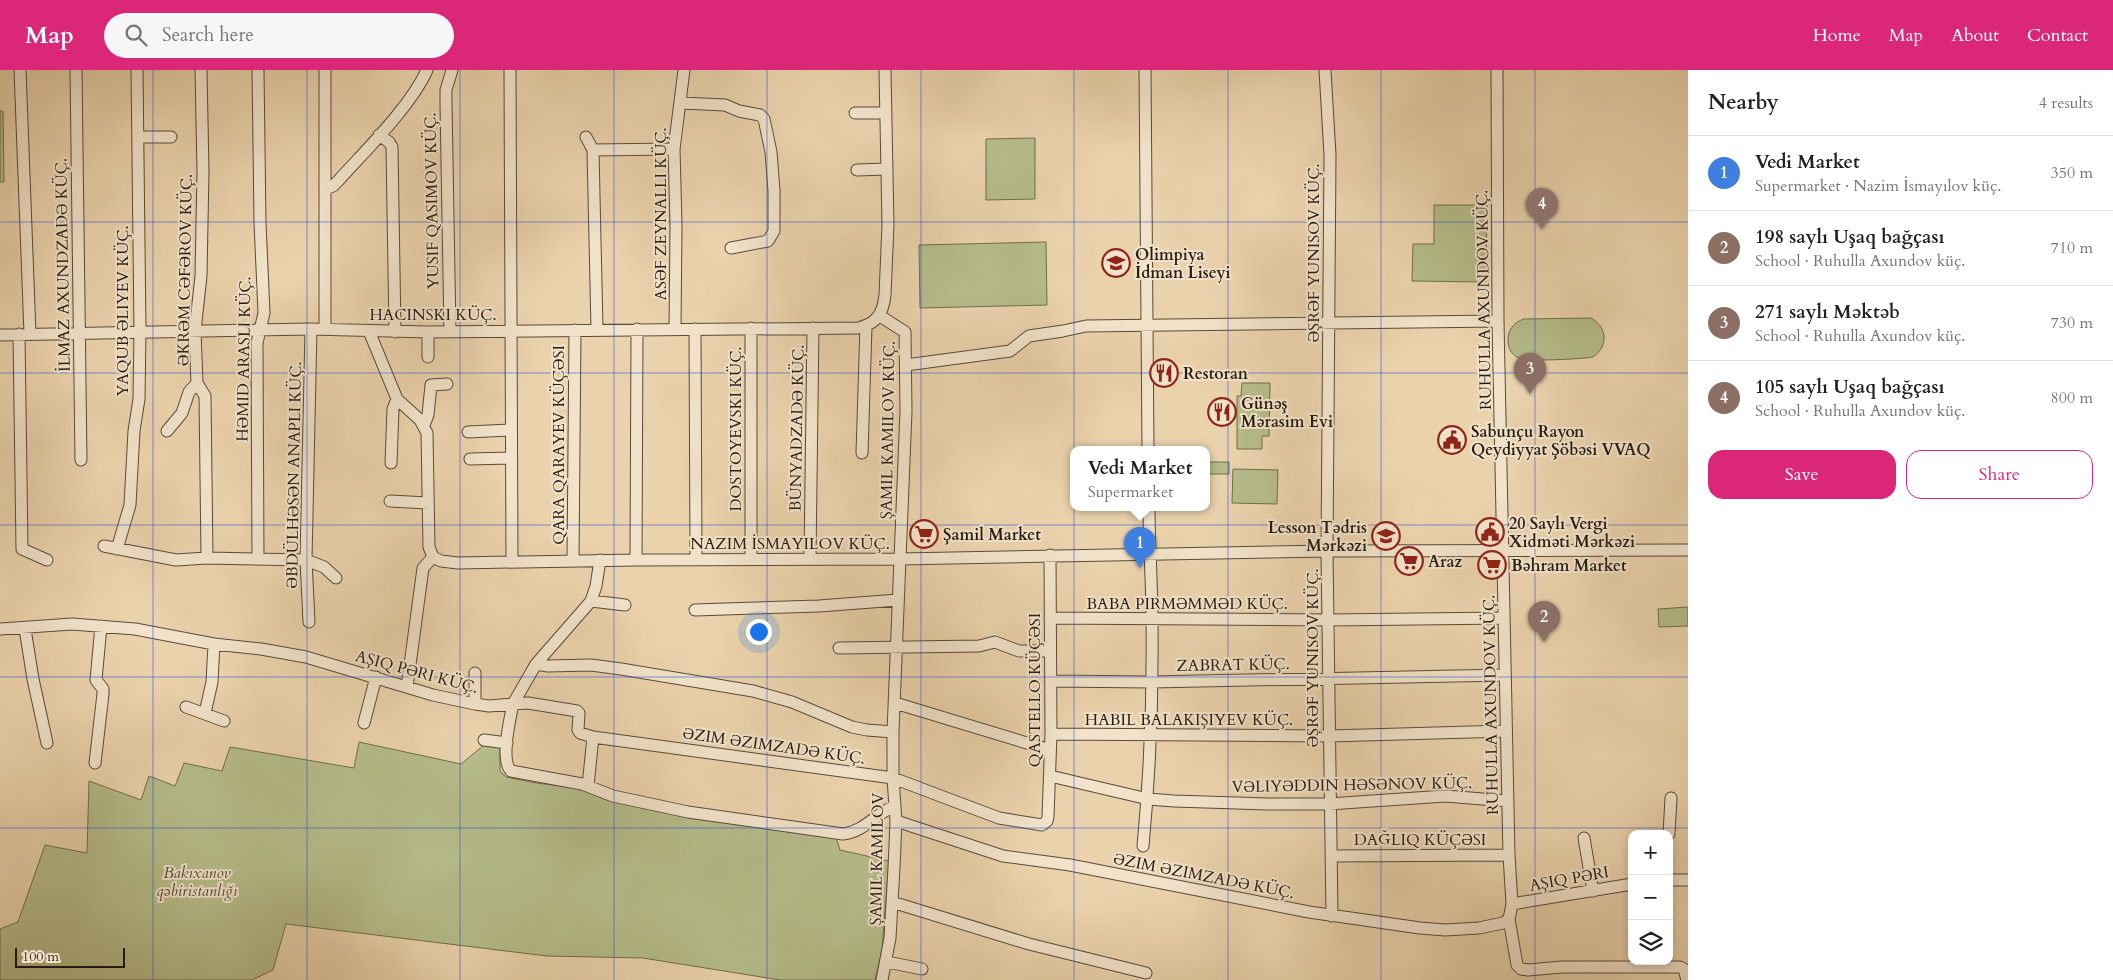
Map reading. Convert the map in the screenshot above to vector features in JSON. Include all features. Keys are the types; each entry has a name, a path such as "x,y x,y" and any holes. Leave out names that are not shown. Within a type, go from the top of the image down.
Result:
{"street":[{"path":"20,70 24,334 22,549 47,560"},
{"name":"İLMAZ AXUNDZADƏ KÜÇ.","path":"76,70 81,460"},
{"name":"YAQUB ƏLIYEV KÜÇ.","path":"117,549 132,492 134,431 139,399 137,70"},
{"name":"ƏKRƏM CƏFƏROV KÜÇ.","path":"201,70 201,266 195,332 198,383 206,396 207,558"},
{"path":"258,70 260,223 264,313 257,343 258,558"},
{"path":"325,70 325,329"},
{"path":"325,189 333,186 338,181 378,135 419,85 427,70"},
{"path":"450,332 446,90 452,70"},
{"path":"510,70 510,458 512,562"},
{"path":"675,329 676,225 674,149 684,70"},
{"path":"880,316 884,306 886,278 887,168 885,70"},
{"path":"1145,70 1148,446"},
{"name":"ƏŞRƏF YUNISOV KÜÇ.","path":"1325,70 1330,155 1327,551 1332,916"},
{"name":"RUHULLA AXUNDOV KÜÇ.","path":"1497,70 1498,321 1506,731 1512,904 1509,919"},
{"path":"681,103 725,105 739,111 760,115 764,119 771,152 773,174 774,231 768,241 731,248"},
{"path":"854,113 886,113"},
{"path":"378,135 389,142 392,147 395,332"},
{"path":"138,138 171,137"},
{"path":"586,137 593,150 597,329"},
{"path":"593,150 674,149"},
{"path":"857,170 887,168"},
{"name":"ŞAMIL KAMILOV KÜÇ.","path":"866,326 880,316 905,332 906,365 900,558"},
{"path":"906,365 920,365 933,360 1010,351 1029,336 1086,326 1498,321"},
{"path":"0,335 311,329 450,332 597,329 858,328 866,326 862,453"},
{"name":"DOSTOYEVSKI KÜÇ.","path":"751,328 751,559"},
{"name":"BÜNYADZADƏ KÜÇ.","path":"810,558 813,328"},
{"path":"309,622 306,560 311,329"},
{"path":"636,560 637,329"},
{"path":"695,329 696,559"},
{"path":"369,330 373,344 397,399 424,425 428,440 429,547 433,557 441,561 458,563 1327,551 1688,550"},
{"name":"QARA QARAYEV KÜÇƏSI","path":"573,561 575,330"},
{"path":"428,332 428,357"},
{"path":"168,431 182,413 189,392 198,383"},
{"path":"424,425 428,415 431,385 447,384"},
{"path":"391,464 393,409 397,399"},
{"path":"468,432 510,430"},
{"path":"470,459 510,458"},
{"path":"390,501 428,503"},
{"path":"1143,846 1148,799 1152,682 1149,511"},
{"path":"104,546 176,560 258,558 306,560 324,568 336,578"},
{"name":"QASTELLO KÜÇƏSI","path":"1045,824 1048,817 1051,734 1050,555"},
{"path":"407,687 422,568 433,557"},
{"name":"ŞAMIL KAMILOV","path":"882,980 887,962 896,821 893,778 900,558"},
{"path":"600,560 596,586 591,601 536,664 513,704 507,743 507,763 511,771 588,786 613,796 688,812 843,834 861,828 886,810 895,806"},
{"path":"695,610 819,606 898,600"},
{"path":"591,601 625,605"},
{"name":"BABA PIRMƏMMƏD KÜÇ.","path":"1050,618 1329,620 1504,618"},
{"path":"0,629 25,629 41,625 101,626 134,629 214,644 261,648 306,657 433,696 474,704 489,706 528,703 577,711 579,713 578,730 580,733 593,737 588,786"},
{"path":"95,763 103,694 103,689 96,680 101,626"},
{"path":"25,629 32,679 47,743"},
{"path":"839,648 979,646 995,642 1019,651 1050,651"},
{"path":"205,713 212,682 214,644"},
{"path":"536,664 548,666 591,665 753,691 792,702 852,727 894,732"},
{"path":"474,704 475,673"},
{"name":"ZABRAT KÜÇ.","path":"1050,681 1152,682 1505,675"},
{"path":"364,723 376,677"},
{"path":"895,704 1050,750"},
{"path":"186,707 224,721"},
{"name":"HABIL BALAKIŞIYEV KÜÇ.","path":"1051,734 1329,736 1506,731"},
{"name":"ƏZIM ƏZIMZADƏ KÜÇ.","path":"593,737 893,778 999,818 1020,823 1045,824"},
{"path":"484,740 507,743"},
{"name":"VƏLIYƏDDIN HƏSƏNOV KÜÇ.","path":"1050,776 1148,799 1268,804 1329,804 1445,796 1508,801"},
{"path":"1669,830 1670,798"},
{"name":"ƏZIM ƏZIMZADƏ KÜÇ.","path":"896,821 1003,856 1070,865 1332,916 1445,930 1479,928 1503,923 1509,919"},
{"path":"1584,838 1593,891"},
{"path":"1331,856 1509,855"},
{"path":"1673,880 1688,880"},
{"path":"1512,904 1628,885"},
{"path":"892,902 1029,944 1146,973"},
{"path":"1509,919 1518,965 1521,969 1680,967 1684,970 1687,980"},
{"path":"887,962 922,969"}],"green space":[{"path":"0,111 3,111 4,182 0,182"},
{"path":"1035,138 1035,199 986,200 986,139"},
{"path":"1434,205 1487,205 1486,282 1412,281 1413,244 1434,244"},
{"path":"1046,242 1047,305 920,308 919,245"},
{"path":"1591,318 1600,326 1604,337 1602,348 1593,357 1532,360 1519,358 1513,354 1509,347 1508,335 1511,329 1515,324 1524,319"},
{"path":"1242,383 1270,383 1269,436 1262,436 1262,449 1237,449 1237,396 1241,396"},
{"path":"1210,462 1229,462 1229,474 1210,474"},
{"path":"1233,469 1278,470 1277,504 1232,503"},
{"path":"1688,607 1688,626 1659,627 1658,609"},
{"name":"Bakıxanov qəbiristanlığı","path":"359,742 461,764 484,745 500,747 500,771 506,777 536,783 588,789 836,837 840,850 889,861 882,951 875,980 780,980 643,958 547,956 286,924 273,970 252,980 0,980 0,929 18,922 45,845 87,853 89,781 141,800 149,776 175,786 184,763 222,771 230,747 354,768"}],"place":[{"name":"105 saylı Uşaq bağçası","path":"1542,229"},
{"name":"Olimpiya İdman Liseyi","path":"1116,263"},
{"name":"Restoran","path":"1164,373"},
{"name":"271 saylı Məktəb","path":"1530,394"},
{"name":"Günəş Mərasim Evi","path":"1222,412"},
{"name":"Sabunçu Rayon Qeydiyyat Şöbəsi VVAQ","path":"1452,440"},
{"name":"20 Saylı Vergi Xidməti Mərkəzi","path":"1490,532"},
{"name":"Şamil Market","path":"924,534"},
{"name":"Lesson Tədris Mərkəzi","path":"1386,536"},
{"name":"Araz","path":"1409,561"},
{"name":"Bəhram Market","path":"1492,565"},
{"name":"Vedi Market","path":"1140,568"},
{"name":"198 saylı Uşaq bağçası","path":"1544,642"}]}
